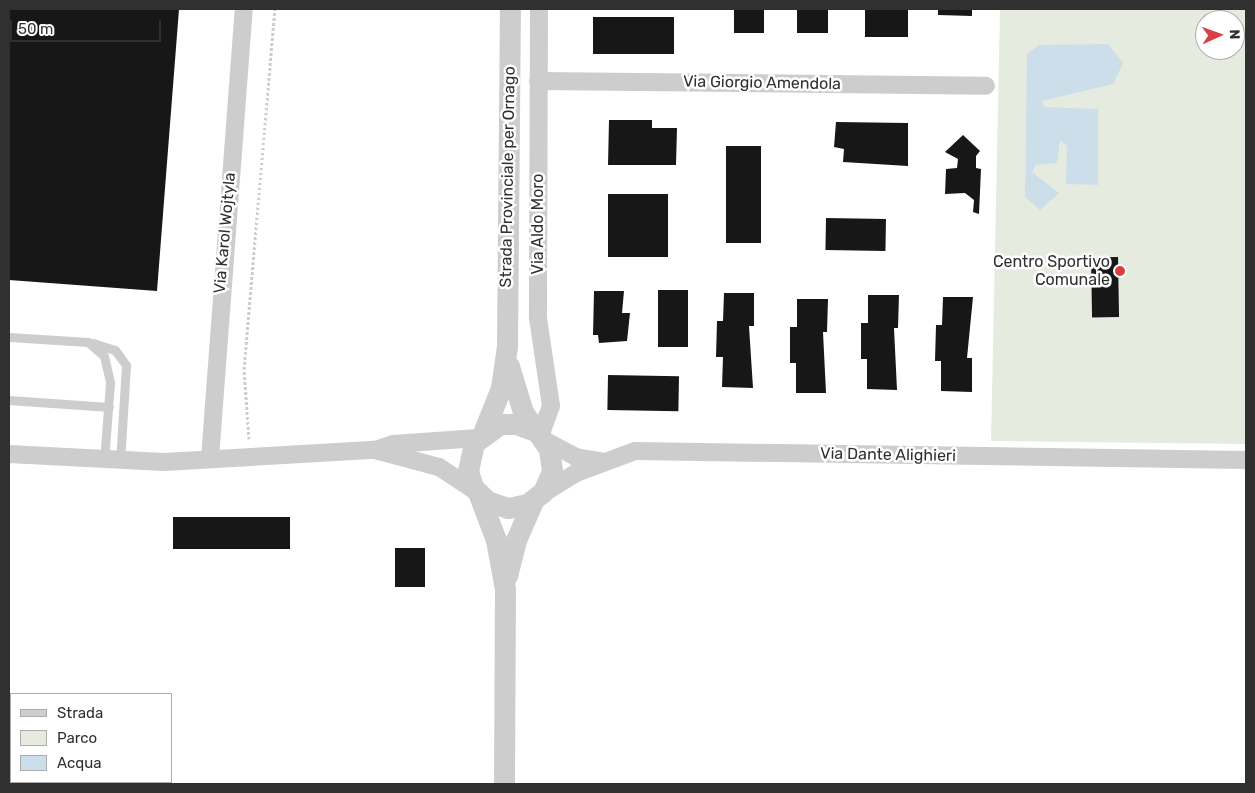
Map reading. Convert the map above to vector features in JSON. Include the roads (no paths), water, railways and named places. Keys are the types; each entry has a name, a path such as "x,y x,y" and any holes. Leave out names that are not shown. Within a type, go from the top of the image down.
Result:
{"street":[{"name":"Via Karol Wojtyla","path":"210,458 244,9"},
{"name":"Strada Provinciale per Ornago","path":"504,784 505,589 496,540 468,465 501,388 507,346 510,9"},
{"name":"Via Aldo Moro","path":"539,9 538,318 551,406 540,436"},
{"name":"Via Giorgio Amendola","path":"538,81 986,86"},
{"name":"Strada Provinciale per Ornago","path":"505,589 516,540 552,465 540,436 517,398 507,346"},
{"path":"9,454 112,462 210,458 251,454 376,450 394,444 480,436 507,423 540,436 576,457 606,462"},
{"path":"376,450 440,467 478,494 505,508 537,498"},
{"name":"Via Dante Alighieri","path":"537,498 606,462 639,451 1246,460"}],"lane":[{"path":"9,337 88,342 115,350 126,365 112,462"},
{"path":"88,342 104,356 110,370 108,408 112,462"},
{"path":"9,400 108,408"}],"water":[{"path":"1108,44 1123,63 1113,84 1042,101 1044,107 1098,109 1098,185 1066,184 1067,146 1060,140 1057,163 1036,165 1032,172 1059,193 1040,210 1025,197 1027,54 1039,45"}],"place":[{"name":"Centro Sportivo Comunale","path":"1120,271"}]}
